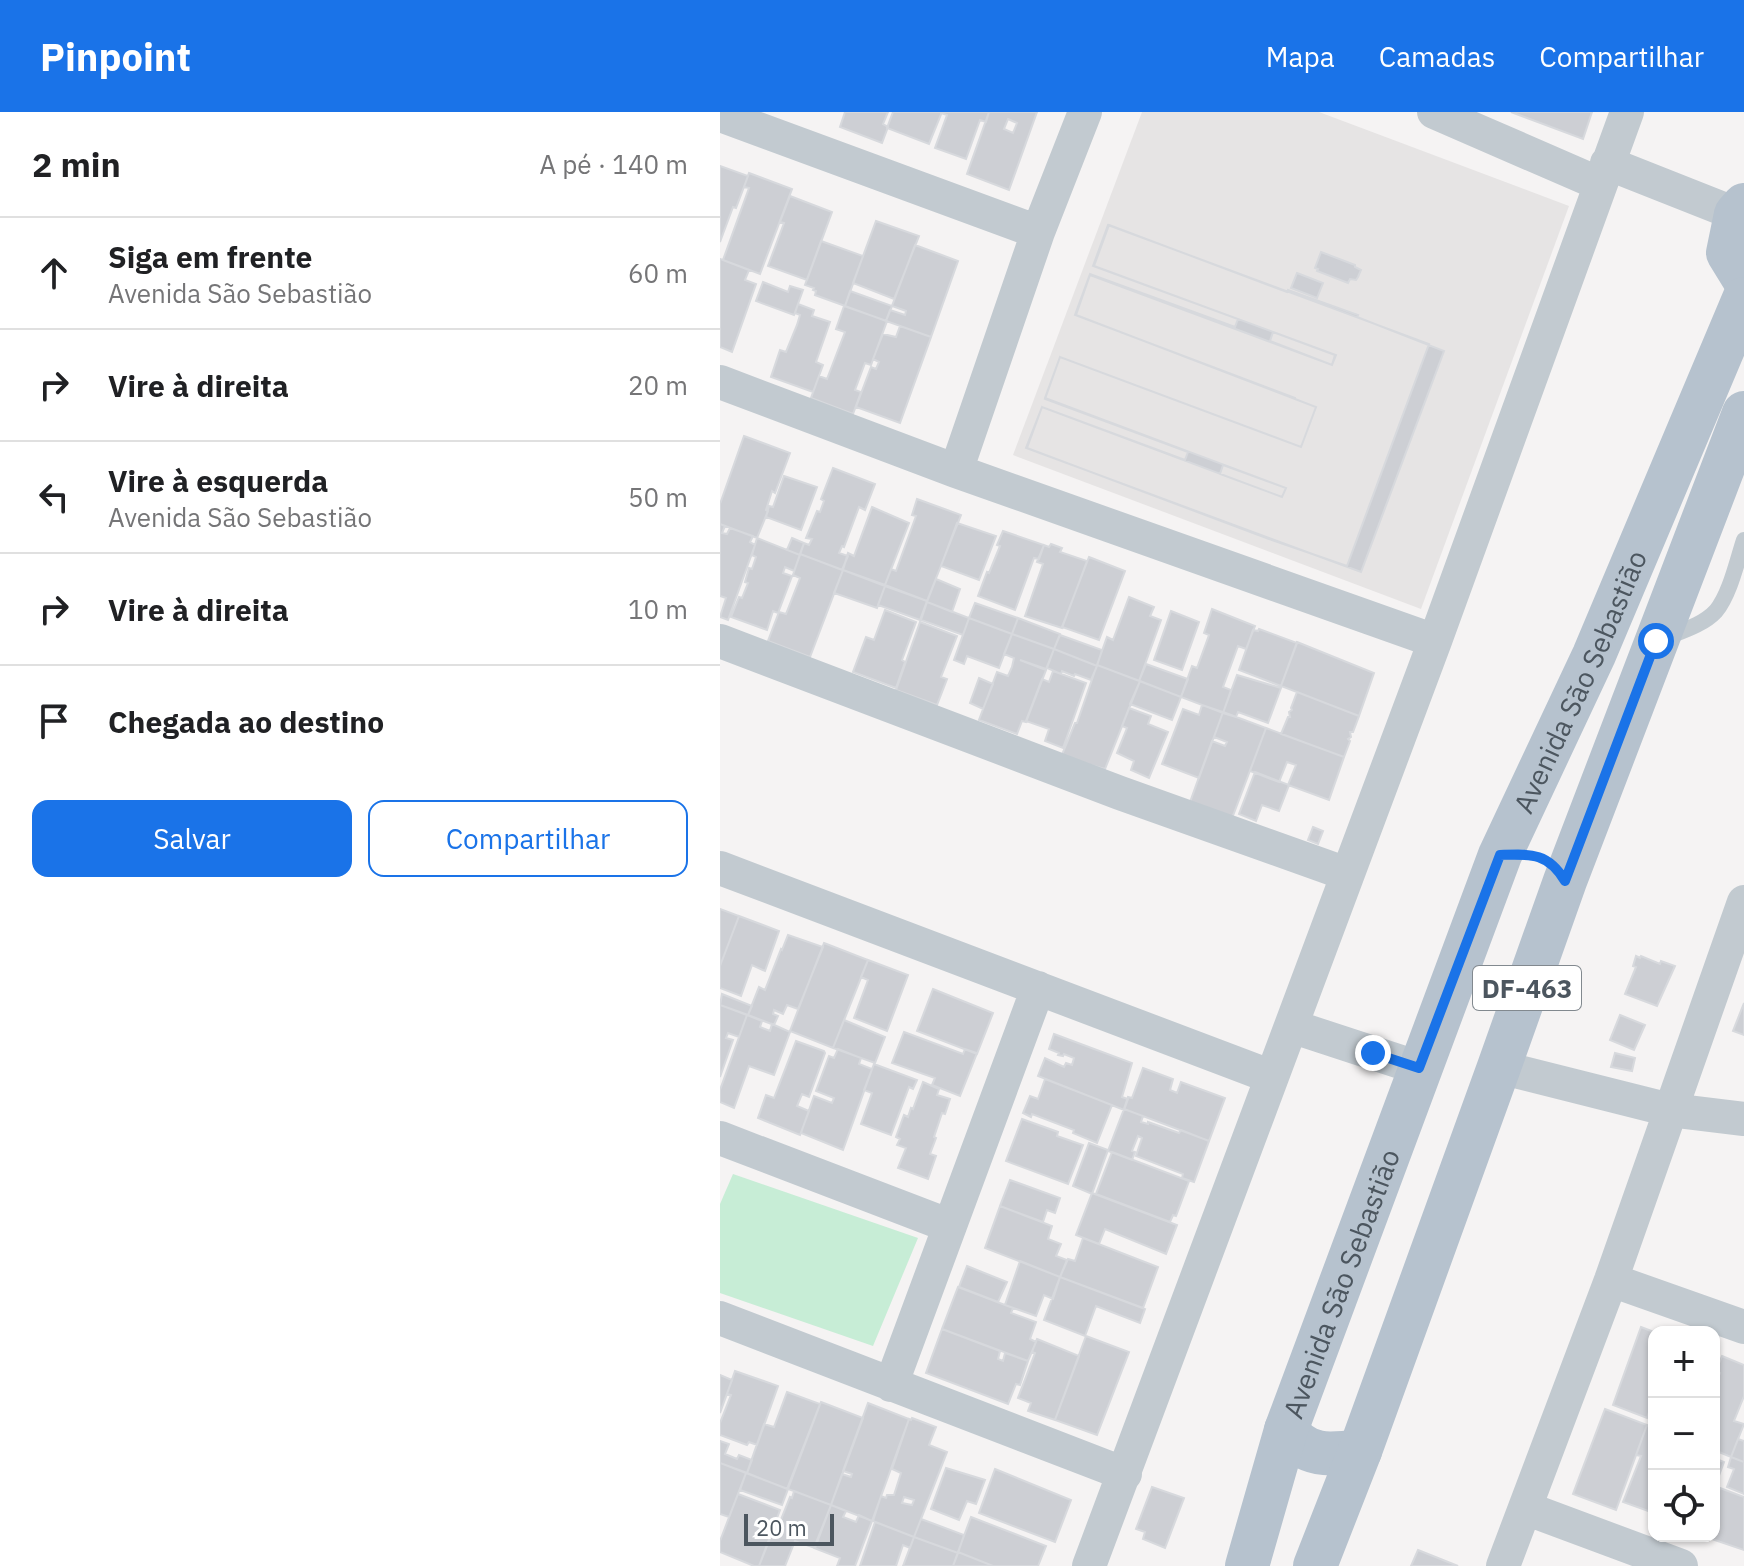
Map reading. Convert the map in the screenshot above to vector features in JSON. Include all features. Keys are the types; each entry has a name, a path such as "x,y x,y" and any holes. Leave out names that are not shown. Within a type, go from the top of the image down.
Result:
{"main road":[{"path":"1740,210 1728,253 1744,279"},
{"name":"Avenida São Sebastião","path":"1247,1566 1286,1430 1500,855 1594,655 1744,299"},
{"name":"Avenida São Sebastião","path":"1315,1566 1360,1451 1565,881 1744,413"},
{"path":"1500,855 1545,859 1559,870 1565,881"},
{"path":"1286,1430 1293,1441 1313,1452 1360,1451"}],"street":[{"path":"956,471 1038,232 1085,112"},
{"path":"1434,112 1604,173 1740,210"},
{"path":"1089,1566 1435,641 1627,112"},
{"path":"720,115 1038,232"},
{"path":"720,382 956,471 1435,641"},
{"path":"720,641 1120,793 1347,874"},
{"path":"720,868 1272,1077"},
{"path":"1503,1566 1611,1280 1744,902"},
{"path":"891,1385 1038,988"},
{"path":"1291,1026 1419,1068"},
{"path":"1499,1067 1670,1110 1744,1119"},
{"path":"720,1138 950,1226"},
{"path":"1611,1280 1744,1327"},
{"path":"720,1318 1125,1474"},
{"path":"1525,1508 1681,1566"}],"lane":[{"path":"1656,641 1696,625 1714,613 1724,598 1744,540"}],"shaded area":[{"path":"1142,112 1319,112 1569,206 1421,609 1013,455"}],"green space":[{"path":"733,1174 918,1238 873,1346 720,1293 720,1204"}],"building":[{"path":"845,112 888,112 883,124 888,127 882,143 840,127"},
{"path":"893,112 942,112 929,144 887,128"},
{"path":"941,112 989,112 986,122 980,120 966,159 935,148 947,115"},
{"path":"989,112 1037,112 1009,190 967,174","holes":["1008,119 1017,123 1013,133 1004,129"]},
{"path":"1511,112 1592,112 1583,139"},
{"path":"720,166 748,176 720,242"},
{"path":"749,173 792,189 760,274 723,260 749,188 744,187"},
{"path":"790,196 832,212 807,280 768,266"},
{"path":"876,221 919,236 894,299 853,283"},
{"path":"1108,225 1429,344 1347,566 1027,448 1042,407 1185,460 1188,452 1045,399 1060,357 1301,447 1316,407 1075,315 1090,274 1235,327 1238,319 1093,266","holes":["1273,332 1335,355 1332,365 1270,341","1223,465 1286,488 1282,497 1220,474"]},
{"path":"1109,225 1287,292 1358,315 1444,351 1361,572 1026,448 1042,407 1282,497 1286,488 1045,398 1060,357 1301,447 1316,407 1076,315 1090,275 1332,365 1336,355 1094,266"},
{"path":"821,241 863,256 845,306 815,295 814,288 805,285"},
{"path":"915,245 958,261 931,337 886,321 890,310 905,315 906,311 892,306"},
{"path":"1321,252 1355,265 1361,270 1356,280 1350,279 1348,283 1317,271 1315,268"},
{"path":"720,259 749,270 745,280 756,284 732,352 720,347"},
{"path":"1297,273 1323,283 1317,298 1291,288"},
{"path":"763,282 788,292 790,286 803,290 794,315 756,301"},
{"path":"850,291 892,306 886,321 845,306"},
{"path":"798,304 814,310 812,316 830,322 816,362 823,365 813,392 771,377 780,350 786,352 797,325 800,315 795,313"},
{"path":"844,306 887,321 871,365 865,363 855,390 861,392 853,414 811,398 819,376 827,379 845,332 836,329"},
{"path":"900,326 931,337 900,423 856,407 871,367 876,369 879,362 873,359 883,334 896,337"},
{"path":"744,436 790,453 775,493 772,491 757,538 720,524 720,504"},
{"path":"833,468 875,484 865,510 859,507 839,553 848,556 842,570 800,554 804,543 809,545 812,539 806,538 817,511 820,512 824,501 821,499"},
{"path":"784,476 817,487 801,530 766,517"},
{"path":"917,499 961,515 927,601 885,585 891,569 896,571 916,516 912,515"},
{"path":"872,507 909,523 885,585 843,570 848,553 854,556"},
{"path":"957,523 996,536 979,580 941,566"},
{"path":"720,524 725,526 722,533 727,534 730,528 753,536 750,542 755,545 728,620 720,617 726,598 720,596"},
{"path":"1003,531 1044,545 1039,559 1034,558 1015,610 978,596 1000,546 997,545"},
{"path":"757,538 800,555 794,571 785,567 783,573 792,576 778,613 773,611 767,630 731,617 748,583 745,582 756,557 752,555"},
{"path":"792,538 804,543 800,555 787,550"},
{"path":"1051,544 1062,548 1060,552 1087,561 1062,628 1025,616 1043,564 1037,562 1044,545 1049,547"},
{"path":"800,554 843,570 810,657 768,641 779,612 786,614 800,578 793,575"},
{"path":"1089,557 1125,571 1099,640 1062,627"},
{"path":"843,570 885,586 877,608 834,593"},
{"path":"936,579 960,589 952,612 927,602"},
{"path":"885,586 927,601 920,620 878,605"},
{"path":"1129,597 1154,607 1150,616 1161,620 1139,681 1097,665 1107,637 1113,640"},
{"path":"927,602 969,618 963,635 921,620"},
{"path":"975,603 1018,618 1012,634 969,618"},
{"path":"1212,609 1255,626 1246,649 1238,646 1223,687 1231,690 1223,713 1181,697 1192,666 1197,668 1209,635 1204,633"},
{"path":"885,610 916,622 896,688 853,672 866,637 874,640"},
{"path":"1171,611 1199,622 1182,670 1154,660"},
{"path":"969,618 1012,634 999,668 967,656 964,664 954,660"},
{"path":"1018,618 1060,634 1054,649 1012,634"},
{"path":"920,622 957,636 941,677 947,679 937,705 896,690"},
{"path":"1259,629 1297,643 1281,686 1239,670 1253,630"},
{"path":"1012,634 1054,649 1046,669 1020,660 1046,670 1026,722 1022,721 1017,734 979,720 997,672 1008,676 1012,667 1014,658 1004,654"},
{"path":"1060,635 1102,650 1097,666 1054,649"},
{"path":"1297,642 1374,673 1359,716 1281,686"},
{"path":"1054,649 1097,666 1091,680 1047,668"},
{"path":"1146,664 1188,679 1181,697 1139,681"},
{"path":"1097,665 1140,681 1105,769 1061,757 1077,723"},
{"path":"1053,671 1086,683 1063,748 1045,741 1049,729 1026,721 1042,679 1049,682"},
{"path":"1237,675 1281,688 1268,723 1238,712 1236,717 1223,713"},
{"path":"979,678 993,684 983,709 970,703"},
{"path":"1140,681 1181,697 1172,720 1130,704"},
{"path":"1297,692 1359,716 1353,732 1350,732 1344,757 1281,734"},
{"path":"1202,705 1223,712 1199,778 1162,764 1183,709 1199,715"},
{"path":"1129,708 1151,716 1148,724 1168,732 1149,778 1131,770 1134,761 1117,753 1127,728 1122,726"},
{"path":"1223,712 1266,728 1231,821 1189,805 1212,741 1225,746 1227,742 1214,737"},
{"path":"1266,728 1344,757 1329,800 1288,785 1296,765 1287,762 1279,782 1250,771"},
{"path":"1255,772 1289,785 1279,811 1262,805 1256,821 1239,814"},
{"path":"1313,827 1323,831 1318,844 1308,840"},
{"path":"720,909 739,916 720,966"},
{"path":"739,916 779,931 765,971 752,965 741,996 720,988 720,966"},
{"path":"788,935 823,947 798,1009 787,1005 783,1014 774,1010 773,1014 778,1016 774,1025 748,1015 759,987 765,990"},
{"path":"824,943 868,960 833,1048 790,1031"},
{"path":"1636,956 1675,966 1657,1006 1625,994 1636,967 1633,966"},
{"path":"868,960 908,975 887,1031 854,1018 868,980 861,977"},
{"path":"933,989 993,1013 977,1054 917,1031"},
{"path":"722,994 752,1006 748,1015 720,1005"},
{"path":"1744,1003 1744,1035 1733,1031"},
{"path":"720,1005 747,1015 739,1037 728,1033 726,1038 733,1040 720,1077"},
{"path":"747,1015 762,1021 760,1027 770,1031 772,1024 790,1032 774,1075 749,1066 734,1108 720,1102 720,1090"},
{"path":"1620,1015 1645,1025 1634,1050 1610,1040"},
{"path":"844,1020 885,1037 875,1063 833,1048"},
{"path":"904,1032 963,1054 965,1049 977,1053 960,1096 932,1085 935,1078 892,1063"},
{"path":"1054,1034 1132,1063 1122,1097 1128,1099 1124,1110 1038,1076 1045,1058 1064,1067 1066,1063 1072,1065 1074,1058 1058,1055 1049,1049"},
{"path":"796,1041 825,1053 809,1097 802,1094 797,1106 809,1111 800,1135 758,1118 766,1095 774,1098"},
{"path":"838,1049 861,1058 859,1064 872,1069 843,1150 801,1133 814,1096 832,1103 834,1098 816,1091 829,1056 834,1058"},
{"path":"1615,1053 1635,1058 1632,1071 1611,1067"},
{"path":"874,1064 917,1080 913,1089 909,1087 891,1135 861,1124 872,1093 864,1090"},
{"path":"1143,1068 1173,1079 1170,1090 1177,1093 1181,1082 1225,1098 1209,1141 1124,1109 1128,1097 1132,1098"},
{"path":"1045,1079 1112,1105 1097,1143 1073,1133 1074,1130 1023,1113 1030,1096 1038,1099"},
{"path":"923,1082 939,1089 937,1095 950,1099 934,1137 930,1154 936,1156 928,1179 898,1168 906,1148 897,1145 900,1139 896,1137 904,1115 908,1117 913,1109"},
{"path":"1124,1109 1143,1116 1141,1122 1179,1133 1181,1130 1209,1141 1194,1182 1182,1178 1183,1174 1136,1156 1142,1138 1138,1136 1132,1160 1108,1151"},
{"path":"1022,1119 1083,1145 1068,1184 1006,1161"},
{"path":"1089,1143 1108,1150 1092,1194 1073,1186"},
{"path":"1112,1152 1189,1181 1176,1216 1173,1215 1170,1222 1096,1194"},
{"path":"1010,1180 1060,1198 1055,1213 1047,1210 1043,1222 1000,1206"},
{"path":"1092,1193 1177,1225 1166,1254 1105,1229 1099,1244 1076,1235"},
{"path":"1000,1206 1052,1226 1048,1239 1061,1244 1056,1256 1067,1260 1060,1277 985,1248"},
{"path":"1083,1238 1158,1267 1143,1308 1060,1277 1068,1259 1075,1261"},
{"path":"1020,1261 1060,1277 1053,1299 1044,1295 1036,1316 1005,1305"},
{"path":"967,1266 1007,1282 998,1302 959,1287"},
{"path":"1060,1277 1145,1309 1140,1323 1096,1306 1085,1336 1044,1320"},
{"path":"958,1287 1013,1308 1011,1313 1036,1322 1030,1339 1036,1342 1028,1361 942,1329"},
{"path":"1641,1327 1648,1330 1647,1418 1613,1405"},
{"path":"942,1329 1000,1351 998,1359 1003,1361 1005,1353 1028,1361 1020,1385 1016,1384 1008,1404 926,1373"},
{"path":"1086,1336 1129,1352 1097,1435 1055,1420"},
{"path":"1037,1339 1079,1356 1055,1420 1028,1411 1031,1403 1018,1398"},
{"path":"1722,1356 1744,1365 1744,1396 1734,1421 1744,1424 1731,1457 1720,1452"},
{"path":"735,1371 778,1386 757,1445 749,1442 747,1445 720,1435 720,1423 731,1395 727,1394"},
{"path":"720,1375 732,1380 720,1413"},
{"path":"787,1392 820,1404 787,1489 747,1473 764,1424 774,1427"},
{"path":"821,1402 863,1418 831,1505 788,1489"},
{"path":"868,1403 909,1419 872,1521 831,1505 842,1474 851,1477 852,1474 843,1471"},
{"path":"1605,1409 1647,1425 1616,1510 1573,1494"},
{"path":"911,1420 936,1427 929,1445 947,1452 914,1537 873,1521 881,1496 894,1495 901,1473 892,1469","holes":["904,1497 914,1500 912,1505 902,1503"]},
{"path":"1647,1425 1648,1511 1623,1502 1641,1456 1636,1455"},
{"path":"1738,1439 1744,1441 1744,1462 1731,1457"},
{"path":"720,1441 729,1444 725,1454 752,1460 747,1473 720,1463"},
{"path":"1731,1457 1744,1462 1744,1494 1727,1487 1734,1469 1728,1467"},
{"path":"720,1463 746,1473 729,1517 720,1514"},
{"path":"946,1468 985,1480 976,1504 967,1501 959,1520 931,1509"},
{"path":"995,1469 1071,1500 1055,1542 979,1513"},
{"path":"746,1473 788,1489 782,1505 740,1490"},
{"path":"1152,1487 1184,1498 1165,1548 1143,1539 1145,1532 1136,1529"},
{"path":"1720,1488 1744,1497 1744,1550 1720,1542"},
{"path":"794,1491 831,1505 815,1548 795,1541 785,1566 759,1566 773,1531 776,1532"},
{"path":"738,1494 780,1510 759,1566 720,1552 720,1541"},
{"path":"831,1505 846,1511 843,1517 856,1522 859,1515 872,1521 855,1566 837,1566 840,1558 814,1548"},
{"path":"971,1517 1046,1546 1038,1566 993,1566 958,1552"},
{"path":"921,1519 964,1535 958,1553 914,1537"},
{"path":"875,1522 914,1537 910,1548 903,1545 896,1566 860,1566"},
{"path":"914,1537 958,1553 953,1566 903,1566"},
{"path":"1418,1550 1458,1566 1411,1566"},
{"path":"958,1552 993,1566 953,1566"}],"route":[{"path":"1373,1053 1419,1068 1500,855 1545,859 1559,870 1565,881 1656,641"}]}
